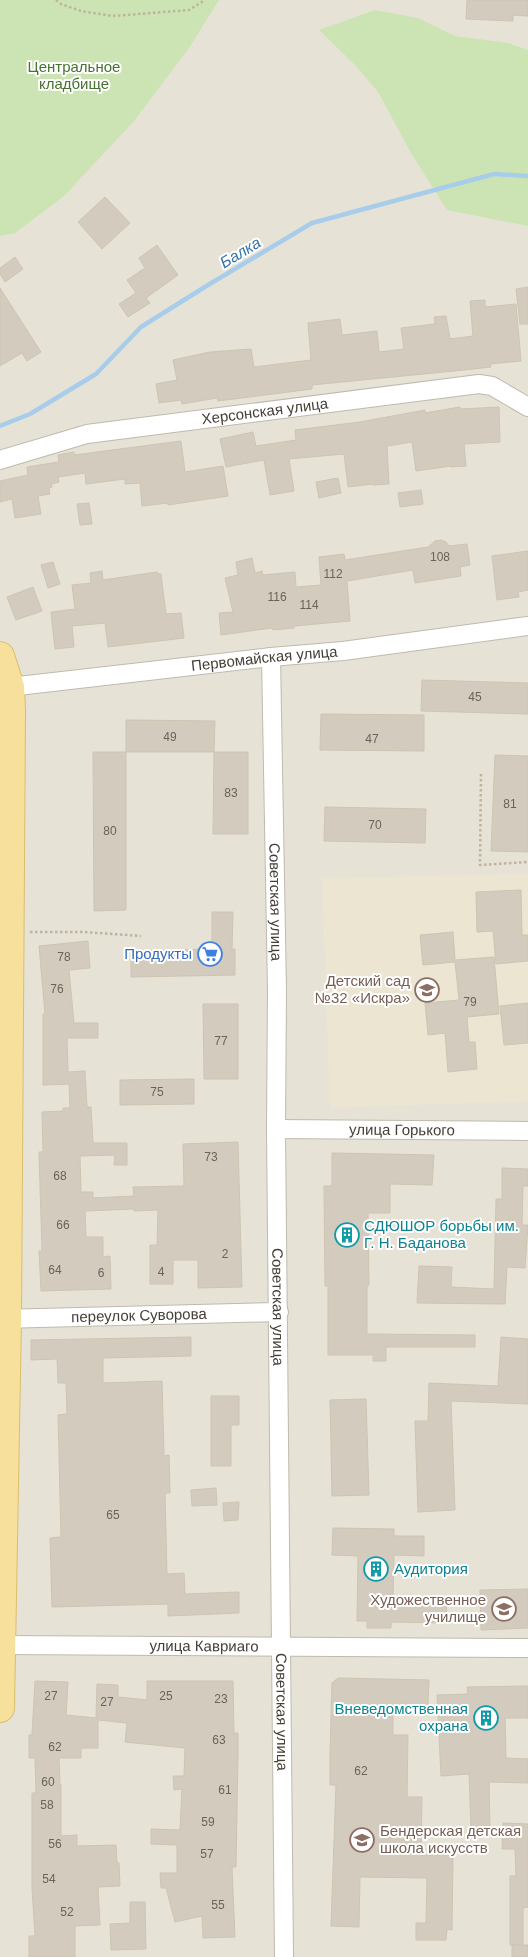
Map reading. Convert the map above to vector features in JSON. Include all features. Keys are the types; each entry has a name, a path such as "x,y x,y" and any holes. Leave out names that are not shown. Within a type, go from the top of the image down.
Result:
{"main road":[{"path":"0,656 5,688 10,931 3,1319 0,1708"}],"street":[{"name":"Херсонская улица","path":"0,460 87,434 479,384 492,386 528,407"},
{"name":"Первомайская улица","path":"5,688 271,657 343,651 528,626"},
{"name":"Советская улица","path":"271,657 277,990 276,1129 284,1957"},
{"name":"улица Горького","path":"276,1129 528,1131"},
{"name":"переулок Суворова","path":"3,1319 279,1312"},
{"name":"улица Кавриаго","path":"1,1645 528,1648"}],"path":[{"path":"56,0 61,4 81,11 113,16 189,10 205,0"},
{"path":"482,774 480,865 528,862"},
{"path":"10,931 84,932 141,936"}],"shaded area":[{"path":"0,0 528,0 528,1957 0,1957"},
{"name":"Детский сад №32 «Искра»","path":"528,874 528,1101 330,1108 322,878"}],"green space":[{"name":"Центральное кладбище","path":"0,0 219,0 189,48 134,121 64,196 15,233 0,236"},
{"path":"375,10 418,18 455,36 508,43 528,50 528,226 447,210 411,153 378,92 356,66 319,30"}],"building":[{"path":"467,0 528,0 528,16 513,15 513,21 466,19"},
{"path":"105,197 130,223 102,249 78,222"},
{"path":"157,245 178,275 146,298 150,303 128,317 119,304 136,293 127,280 145,268 139,258"},
{"path":"15,257 23,269 5,282 0,274 0,268"},
{"path":"528,287 528,324 520,324 516,289"},
{"path":"0,288 41,352 27,361 22,353 0,366"},
{"path":"485,300 485,307 516,304 521,361 490,364 491,367 312,385 312,389 218,401 217,398 182,404 181,400 159,403 156,384 177,380 173,360 210,352 251,349 254,367 311,360 308,323 340,319 342,335 377,331 379,352 404,349 401,328 435,324 434,317 446,316 450,339 473,336 470,301"},
{"path":"460,407 460,409 499,407 500,442 464,444 466,466 416,471 412,442 387,446 389,484 348,487 344,454 289,459 294,491 270,495 264,460 226,467 220,439 253,432 256,446 296,440 295,430 360,422 425,410 425,413"},
{"path":"181,441 185,472 223,466 228,496 168,505 168,503 142,506 140,483 125,484 125,479 86,484 85,473 58,477 59,482 51,484 52,487 49,488 50,494 38,496 41,514 15,518 12,499 0,502 0,481 28,475 27,467 59,462 58,455 74,452 74,455"},
{"path":"338,478 341,493 319,498 316,482"},
{"path":"421,490 423,504 400,507 398,493"},
{"path":"89,503 92,524 80,525 77,504"},
{"path":"441,540 449,546 467,544 470,565 460,567 461,576 415,583 413,570 347,581 350,621 221,635 219,613 233,612 225,578 238,575 236,562 252,558 255,573 262,571 263,575 295,572 296,587 321,585 319,557 344,554 345,560 428,547 435,541"},
{"path":"528,551 528,590 518,592 519,597 497,600 492,556"},
{"path":"53,562 60,584 48,588 41,565"},
{"path":"102,571 103,580 157,572 161,574 166,614 181,613 184,638 108,647 105,623 72,626 74,647 55,649 51,612 75,609 72,585 91,583 90,573"},
{"path":"33,587 42,611 16,620 7,597"},
{"path":"422,680 528,683 528,714 421,711"},
{"path":"321,714 424,715 424,751 320,750"},
{"path":"126,720 215,721 214,752 126,752"},
{"path":"93,752 126,752 126,910 94,911"},
{"path":"214,752 248,752 248,834 213,834"},
{"path":"495,755 528,756 528,852 491,851"},
{"path":"325,807 426,809 425,843 324,841"},
{"path":"521,890 522,935 528,935 528,961 496,964 493,931 477,932 476,892"},
{"path":"212,912 233,912 232,949 235,949 235,975 131,977 131,951 212,949"},
{"path":"453,932 455,960 494,957 499,1014 467,1017 469,1042 475,1042 477,1069 448,1072 445,1033 428,1035 425,1003 459,1000 455,962 423,965 420,935"},
{"path":"88,941 90,968 69,970 74,1023 98,1023 98,1038 67,1038 68,1072 85,1071 87,1107 91,1107 93,1143 127,1143 127,1165 114,1165 115,1155 80,1156 81,1192 93,1192 93,1198 134,1196 133,1187 184,1186 183,1144 238,1142 242,1287 198,1288 198,1260 173,1260 173,1284 150,1284 150,1245 157,1245 158,1210 134,1211 134,1209 85,1211 86,1237 103,1237 103,1257 110,1256 111,1289 41,1291 39,1251 42,1251 39,1152 43,1152 42,1112 63,1111 63,1108 70,1108 69,1084 43,1085 43,1014 45,1014 39,946"},
{"path":"528,1003 528,1043 504,1045 500,1006"},
{"path":"203,1004 238,1004 238,1079 204,1079"},
{"path":"194,1079 194,1104 120,1105 120,1080"},
{"path":"332,1153 434,1155 432,1185 390,1184 390,1213 368,1213 369,1285 367,1285 367,1334 475,1335 475,1347 386,1347 386,1361 373,1361 373,1355 328,1355 328,1286 325,1286 324,1186 332,1186"},
{"path":"502,1168 528,1169 528,1186 523,1186 522,1225 528,1225 525,1268 507,1267 505,1304 417,1303 419,1266 452,1267 451,1287 494,1289 496,1199 502,1199"},
{"path":"191,1337 191,1356 103,1358 103,1383 162,1381 164,1456 169,1455 170,1493 165,1493 167,1574 184,1573 185,1594 239,1592 239,1613 168,1616 168,1604 52,1607 50,1538 61,1537 58,1415 67,1414 66,1383 58,1383 57,1359 31,1360 31,1340"},
{"path":"501,1337 528,1339 528,1404 451,1401 455,1510 418,1512 415,1421 428,1421 429,1383 498,1386"},
{"path":"211,1396 239,1396 239,1425 231,1425 231,1466 211,1466"},
{"path":"366,1399 369,1495 332,1496 330,1400"},
{"path":"216,1488 217,1505 192,1506 191,1490"},
{"path":"239,1502 238,1520 224,1521 223,1503"},
{"name":"Аудитория","path":"333,1528 394,1529 394,1536 424,1536 424,1556 394,1555 393,1598 447,1599 446,1623 391,1622 391,1628 367,1628 367,1621 357,1621 358,1556 332,1555"},
{"name":"Художественное училище","path":"528,1589 528,1628 481,1630 480,1590"},
{"path":"338,1678 429,1680 428,1705 398,1704 398,1711 393,1711 393,1735 408,1735 407,1797 422,1797 421,1855 453,1855 452,1930 447,1929 446,1940 416,1940 416,1923 426,1923 427,1878 360,1877 359,1927 331,1926 336,1785 330,1785 332,1683"},
{"path":"35,1681 68,1682 66,1715 96,1718 97,1684 118,1685 118,1697 147,1700 147,1681 233,1681 234,1733 238,1733 236,1867 232,1867 235,1937 203,1938 202,1916 175,1922 166,1888 161,1888 160,1873 177,1873 177,1845 151,1844 151,1829 180,1830 182,1789 174,1790 173,1776 184,1776 185,1748 125,1742 127,1723 98,1720 98,1748 81,1748 81,1758 59,1758 61,1836 77,1835 77,1846 116,1845 120,1886 98,1887 100,1925 75,1926 75,1957 29,1957 29,1936 35,1936 32,1888 32,1793 36,1793 35,1758 29,1758 29,1735 32,1735"},
{"path":"528,1686 528,1718 505,1718 506,1758 528,1759 528,1783 489,1782 490,1827 471,1828 469,1774 441,1776 437,1695 468,1694 467,1687"},
{"path":"503,1823 528,1824 528,1907 523,1908 523,1945 510,1945 510,1876 516,1876 515,1849 502,1849"},
{"path":"130,1902 145,1902 146,1949 111,1950 110,1924 130,1923"},
{"path":"512,1945 528,1945 528,1957 512,1957"}],"waterway":[{"name":"Балка","path":"0,426 30,414 96,374 141,327 312,223 494,174 528,176"}],"place":[{"name":"Продукты","path":"210,954"},
{"name":"Детский сад №32 «Искра»","path":"427,990"},
{"name":"СДЮШОР борьбы им. Г. Н. Баданова","path":"347,1235"},
{"name":"Аудитория","path":"376,1569"},
{"name":"Художественное училище","path":"504,1609"},
{"name":"Вневедомственная охрана","path":"486,1718"},
{"name":"Бендерская детская школа искусств","path":"362,1840"}]}
